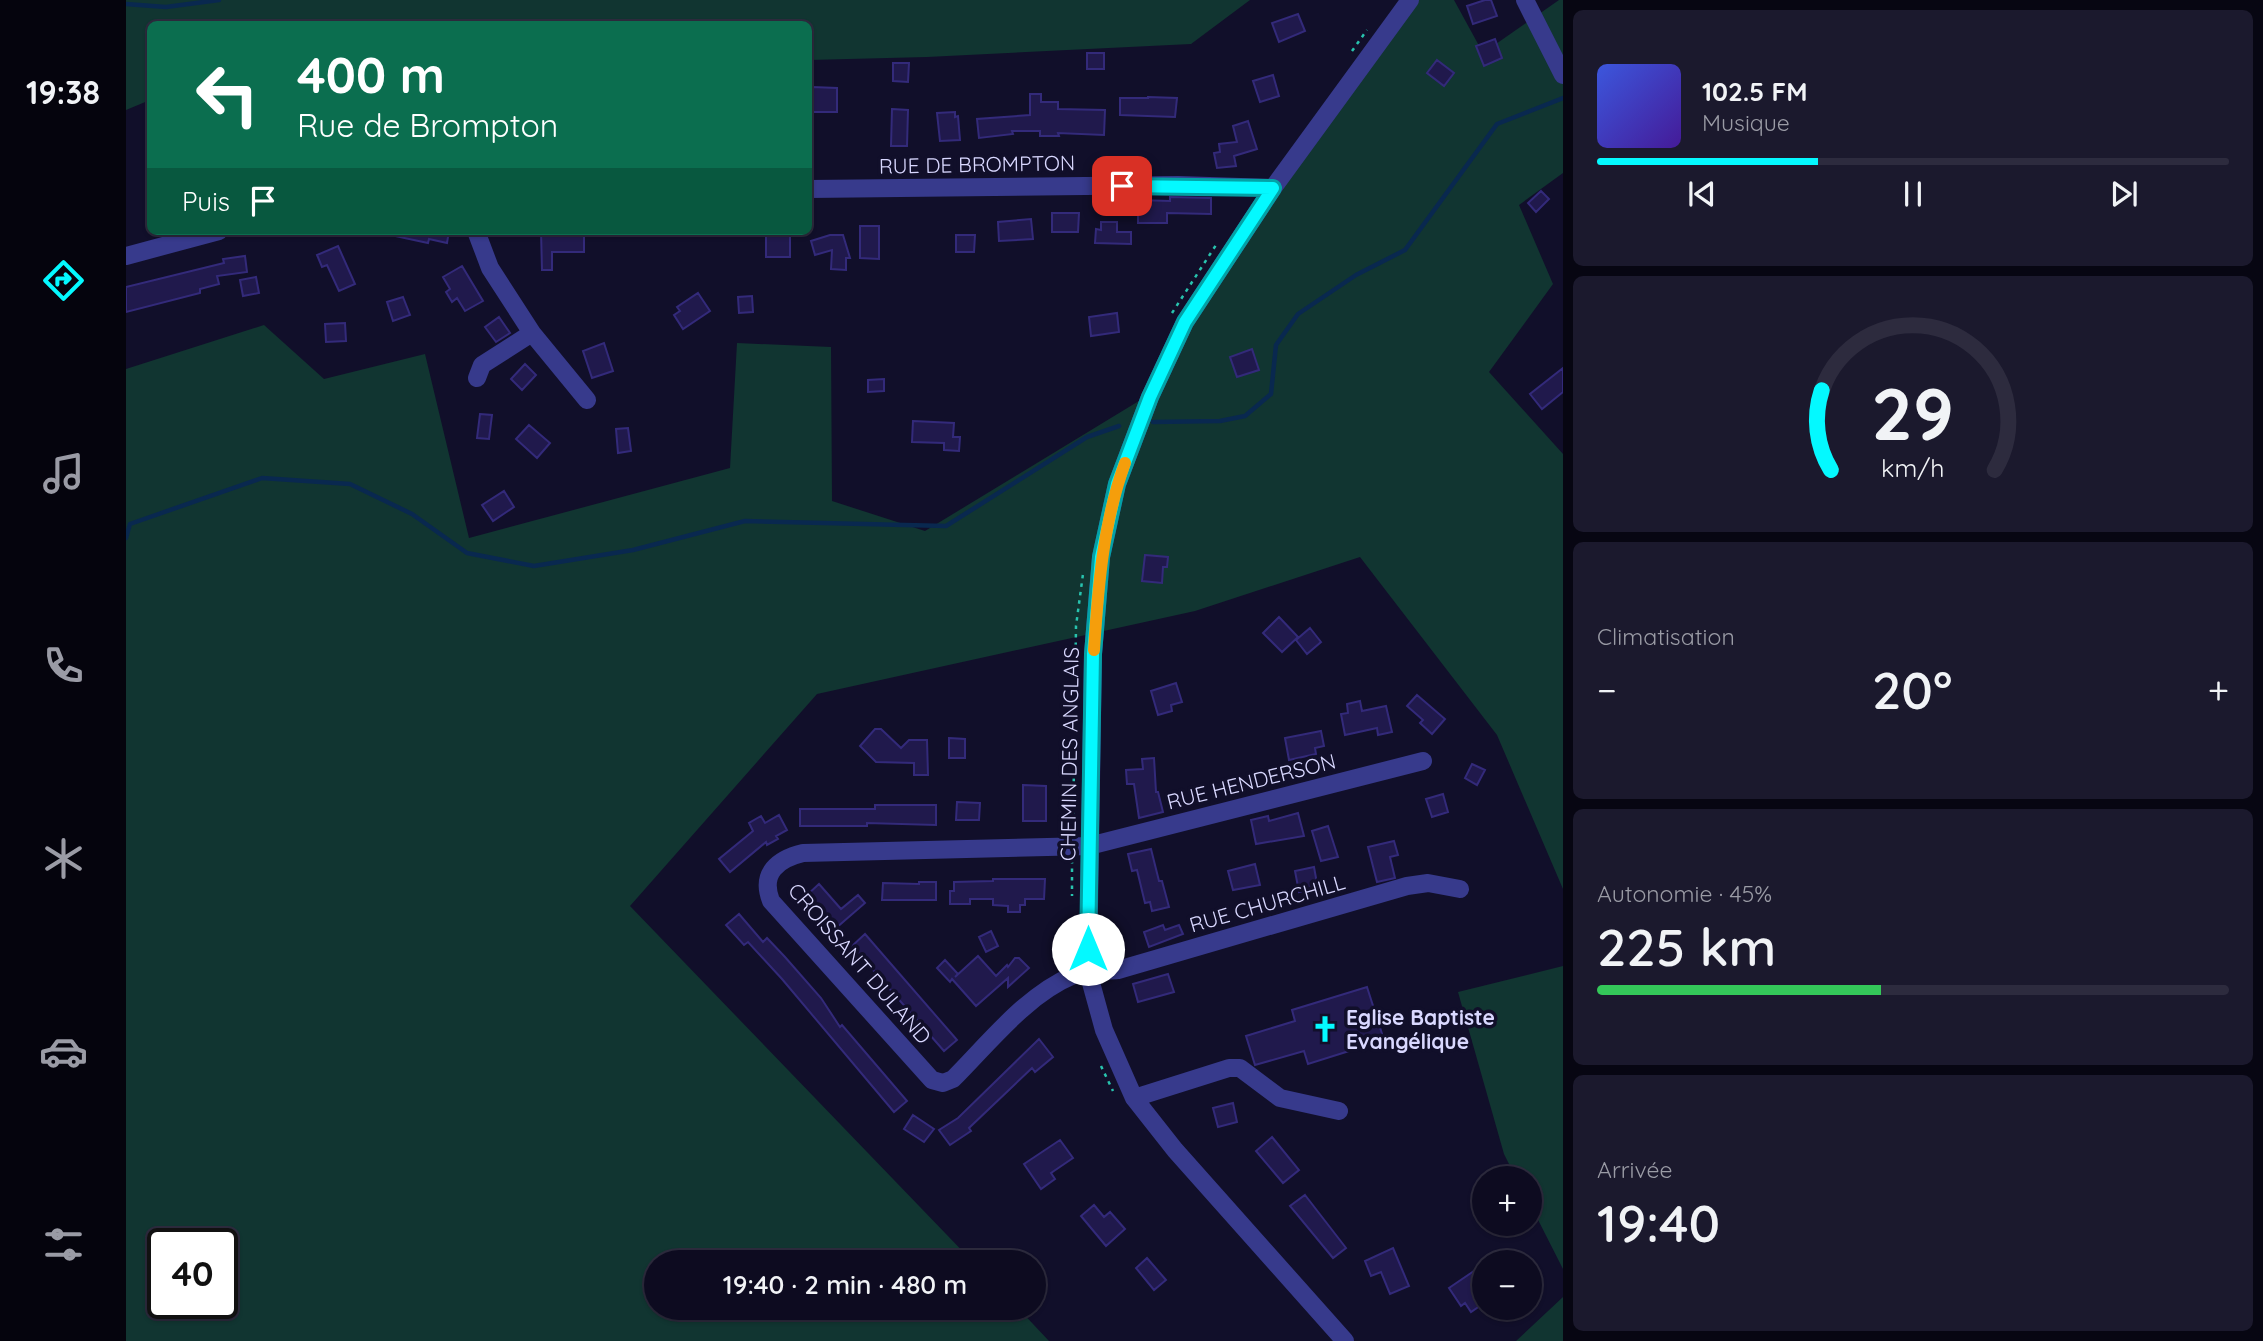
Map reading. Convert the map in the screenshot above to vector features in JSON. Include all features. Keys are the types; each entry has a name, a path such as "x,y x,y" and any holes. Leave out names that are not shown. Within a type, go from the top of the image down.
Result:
{"street":[{"name":"CHEMIN DES ANGLAIS","path":"1345,1341 1175,1150 1134,1098 1104,1030 1088,972 1093,654 1101,557 1117,484 1150,397 1185,322 1273,188 1410,0"},
{"path":"1525,0 1563,75"},
{"name":"RUE DE BROMPTON","path":"812,189 1178,185 1273,188"},
{"path":"126,256 204,235"},
{"path":"478,235 490,268 532,333 587,400"},
{"path":"477,378 482,365 532,333"},
{"name":"RUE HENDERSON","path":"1089,846 1423,761"},
{"name":"CROISSANT DULAND","path":"1088,972 1074,975 1036,997 953,1079 943,1083 932,1080 771,901 766,888 771,873 785,857 803,853 1089,846"},
{"name":"RUE CHURCHILL","path":"1088,972 1118,970 1407,886 1428,883 1460,889"},
{"path":"1134,1098 1229,1068 1240,1068 1280,1098 1339,1111"}],"path":[{"path":"1206,259 1219,240"}],"green space":[{"path":"126,0 1250,0 1191,44 812,60 812,21 147,21 147,101 126,110"},
{"path":"1418,0 1454,0 1483,53 1559,0 1563,0 1563,173 1519,205 1553,284 1489,372 1563,454 1563,889 1497,735 1360,557 1195,611 817,694 630,906 961,1250 644,1250 644,1320 1029,1320 1049,1341 126,1341 126,369 264,325 324,379 425,354 469,538 730,468 737,343 831,347 832,501 925,531 1152,393 1269,201"},
{"path":"1563,966 1563,1269 1542,1228 1542,1166 1510,1166 1504,1154 1458,992"},
{"path":"1563,1297 1563,1341 1516,1341 1538,1320 1542,1320 1542,1317"}],"building":[{"path":"1491,0 1497,16 1473,24 1467,6"},
{"path":"1298,14 1305,31 1279,42 1272,23"},
{"path":"1495,39 1502,58 1484,66 1476,46"},
{"path":"1087,53 1104,53 1104,69 1087,69"},
{"path":"1437,60 1454,73 1444,86 1427,73"},
{"path":"893,63 909,63 908,82 893,81"},
{"path":"1273,75 1279,96 1260,102 1253,81"},
{"path":"812,87 837,88 837,112 812,112"},
{"path":"1030,94 1041,94 1041,102 1058,102 1058,109 1105,110 1104,135 1058,133 1059,136 1040,136 1040,131 1012,131 1013,134 979,138 977,119 1030,115"},
{"path":"1120,98 1177,98 1175,117 1120,115"},
{"path":"892,109 908,110 907,146 891,146"},
{"path":"955,112 955,117 958,116 960,140 940,141 937,113"},
{"path":"1248,121 1257,149 1234,156 1236,166 1217,168 1214,153 1220,152 1219,144 1237,142 1233,126"},
{"path":"1541,191 1549,199 1536,212 1528,203"},
{"path":"1170,197 1211,198 1211,214 1167,213 1167,223 1138,223 1138,200 1170,201"},
{"path":"1052,213 1079,213 1078,232 1052,232"},
{"path":"1031,219 1033,239 999,241 998,222"},
{"path":"1101,222 1117,222 1117,232 1131,232 1131,244 1095,243 1096,229 1101,230"},
{"path":"860,226 879,226 879,259 860,258"},
{"path":"448,235 447,243 429,239 428,243 395,236"},
{"path":"541,235 584,235 584,252 552,252 552,270 542,270"},
{"path":"766,235 790,235 790,257 766,257"},
{"path":"830,235 843,235 850,258 846,258 846,270 831,269 832,250 815,255 811,241"},
{"path":"956,235 975,235 974,252 956,252"},
{"path":"338,246 355,284 339,291 327,265 322,267 317,255"},
{"path":"245,256 247,272 217,276 219,284 200,289 200,293 126,312 126,287 224,263 223,259"},
{"path":"462,266 483,301 465,311 457,298 452,302 446,292 450,289 443,277"},
{"path":"256,277 259,293 243,296 240,280"},
{"path":"698,293 710,311 683,329 674,315 680,311 677,307"},
{"path":"752,296 753,312 739,313 738,297"},
{"path":"403,297 410,315 393,321 387,302"},
{"path":"1117,313 1119,332 1091,336 1089,317"},
{"path":"499,317 510,333 496,342 485,327"},
{"path":"345,323 346,341 326,342 325,324"},
{"path":"604,343 613,371 592,378 583,351"},
{"path":"1252,349 1259,370 1237,377 1230,357"},
{"path":"525,364 536,375 522,390 511,379"},
{"path":"1563,368 1563,392 1542,409 1530,394"},
{"path":"884,379 884,391 868,392 868,380"},
{"path":"480,414 492,415 489,439 477,438"},
{"path":"913,421 954,423 953,437 960,437 959,451 944,450 944,443 912,442"},
{"path":"529,425 550,443 537,458 516,439"},
{"path":"628,428 631,451 618,453 616,429"},
{"path":"504,491 514,507 493,521 482,505"},
{"path":"1145,555 1168,557 1167,567 1163,567 1162,583 1142,581"},
{"path":"1279,617 1298,637 1282,652 1263,633"},
{"path":"1310,628 1321,642 1307,654 1296,640"},
{"path":"1176,683 1182,702 1171,705 1172,711 1158,715 1151,691"},
{"path":"1417,695 1445,719 1432,734 1420,723 1423,720 1407,706"},
{"path":"1360,701 1362,711 1386,706 1392,732 1378,735 1377,728 1345,735 1341,714 1348,713 1347,704"},
{"path":"875,729 881,729 901,748 909,740 927,740 928,775 914,775 914,763 876,762 860,746"},
{"path":"1321,731 1324,746 1315,748 1316,754 1289,760 1285,738"},
{"path":"949,738 965,739 965,758 949,758"},
{"path":"1154,758 1156,792 1163,812 1139,818 1134,784 1127,784 1126,770 1143,769 1142,759"},
{"path":"1472,764 1485,770 1477,785 1465,778"},
{"path":"1023,785 1046,786 1046,821 1023,821"},
{"path":"1443,794 1448,812 1432,817 1426,799"},
{"path":"957,802 980,803 979,820 956,820"},
{"path":"875,805 936,805 936,825 867,823 867,826 800,826 800,809 875,809"},
{"path":"1298,813 1304,836 1256,844 1251,820 1268,816 1269,821"},
{"path":"779,815 787,830 776,836 778,839 767,845 766,842 730,872 719,859 753,831 749,823 761,816 765,823"},
{"path":"1328,826 1338,857 1321,861 1312,831"},
{"path":"1394,841 1398,855 1390,857 1395,878 1377,882 1368,847"},
{"path":"1151,849 1169,907 1152,911 1150,902 1145,903 1137,870 1132,871 1128,854"},
{"path":"1255,864 1260,885 1233,890 1228,871"},
{"path":"1314,867 1318,889 1299,892 1295,871"},
{"path":"1045,879 1044,899 1025,899 1025,905 1020,905 1020,912 1008,912 1008,906 993,905 993,899 970,899 970,904 950,904 950,891 954,891 954,882"},
{"path":"936,882 936,900 882,900 883,883"},
{"path":"819,884 841,909 858,895 865,903 836,928 807,895"},
{"path":"739,914 763,942 767,938 785,957 821,998 840,1027 842,1025 907,1101 894,1112 782,979 748,942 744,945 726,925"},
{"path":"1163,925 1165,930 1179,925 1183,934 1149,947 1144,932"},
{"path":"991,931 998,946 986,952 979,937"},
{"path":"865,934 957,1040 944,1051 852,946"},
{"path":"978,956 996,976 1015,958 1019,958 1029,968 1008,987 1008,978 976,1006 952,979 950,982 937,968 945,960 958,974 955,977"},
{"path":"1168,974 1174,992 1138,1002 1133,984"},
{"name":"Eglise Baptiste Evangélique","path":"1367,987 1384,1040 1308,1064 1304,1051 1255,1065 1246,1036 1295,1021 1292,1010"},
{"path":"1039,1039 1053,1057 1035,1072 1032,1068 969,1128 971,1131 950,1145 939,1130 958,1118"},
{"path":"1233,1103 1237,1122 1218,1127 1213,1108"},
{"path":"913,1115 934,1129 924,1142 904,1129"},
{"path":"1272,1137 1299,1170 1283,1183 1256,1151"},
{"path":"1060,1140 1073,1158 1051,1173 1055,1179 1041,1189 1024,1164"},
{"path":"1305,1195 1346,1248 1333,1258 1290,1206"},
{"path":"1094,1205 1104,1217 1110,1212 1125,1229 1106,1246 1081,1216"},
{"path":"1393,1248 1409,1286 1390,1294 1381,1272 1371,1276 1365,1261"},
{"path":"1147,1258 1166,1280 1154,1290 1136,1268"},
{"path":"1472,1272 1472,1311 1465,1303 1461,1306 1449,1288"}],"waterway":[{"path":"126,4 166,7 219,0"},
{"path":"1153,422 1220,421 1245,416 1271,394 1276,345 1298,314 1356,275 1405,250 1497,124 1563,98"},
{"path":"126,538 130,524 262,478 350,484 412,514 467,553 534,566 633,550 745,521 946,526 1087,437 1119,426"}],"slow traffic":[{"path":"1094,650 1101,557 1117,484 1125,463"}],"place":[{"name":"Eglise Baptiste Evangélique","path":"1325,1029"}],"route":[{"path":"1088,949 1093,654 1101,557 1117,484 1150,397 1185,322 1273,188 1122,186"}]}
